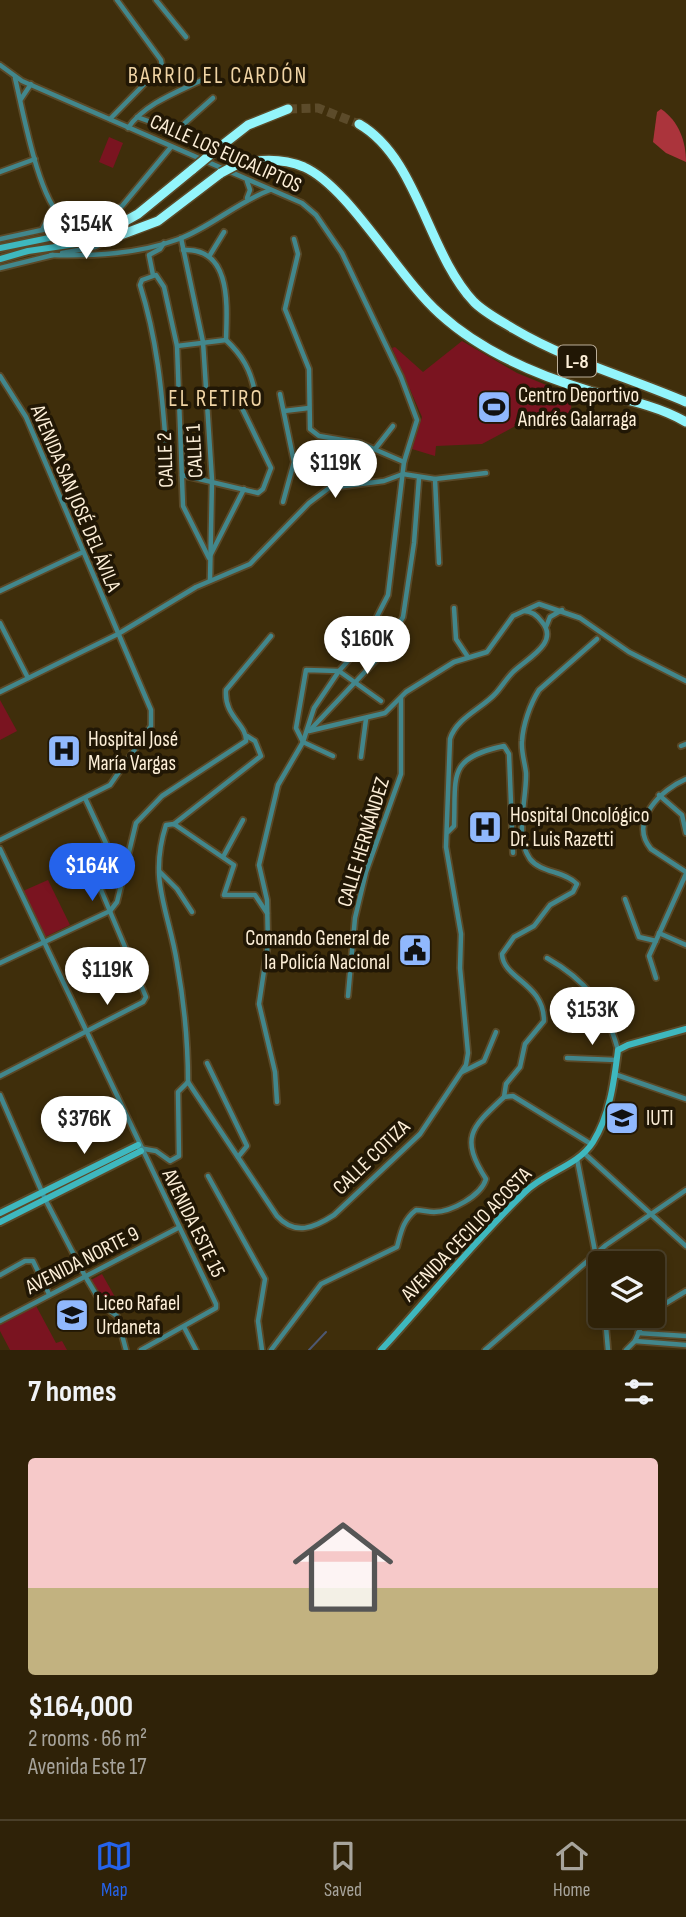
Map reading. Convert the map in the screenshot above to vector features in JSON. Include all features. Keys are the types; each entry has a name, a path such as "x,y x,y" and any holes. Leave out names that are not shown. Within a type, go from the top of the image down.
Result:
{"highway":[{"path":"122,223 138,214 248,125 288,109"},
{"name":"L-8","path":"359,124 375,137 397,165 433,240 475,303 558,354 686,402"},
{"name":"L-8","path":"110,239 158,221 236,164 276,160 302,166 341,196 392,262 441,315 478,342 508,359 556,380 647,406 686,422"}],"main road":[{"path":"0,248 122,223"},
{"path":"0,259 28,251 110,239"},
{"path":"618,1050 686,1030"},
{"name":"AVENIDA CECILIO ACOSTA","path":"381,1350 522,1194 550,1172 584,1153 592,1144 602,1124 617,1075 618,1050"},
{"path":"0,1213 139,1148"},
{"path":"0,1222 43,1195"}],"street":[{"path":"110,119 162,66 161,60 117,0"},
{"path":"156,0 186,37"},
{"name":"CALLE LOS EUCALIPTOS","path":"0,65 14,77 31,85 246,180 294,198 309,209 342,253 401,377 416,417 404,462 388,595 363,644 339,671 314,708 308,731"},
{"path":"14,77 35,159 53,207 68,223 84,225"},
{"path":"128,128 136,117 206,78"},
{"path":"20,100 31,85"},
{"path":"136,117 176,131 213,98"},
{"path":"0,239 84,225 122,206 171,147"},
{"path":"0,172 35,159"},
{"path":"246,180 250,190 247,198"},
{"path":"51,255 115,255 181,239 247,198 270,190"},
{"path":"42,230 49,221 53,207"},
{"path":"210,256 224,232"},
{"path":"0,268 96,247 110,239"},
{"name":"CALLE 1","path":"181,239 204,342 212,480 210,580"},
{"path":"294,239 298,254 285,309 309,369 310,429 319,436 360,443 404,462"},
{"path":"164,243 158,251 149,255 155,275 142,280 140,285 153,327 161,378 166,447"},
{"path":"182,475 258,493 263,489 271,468 241,406 255,393 247,364 226,340 227,290 210,256 194,249 183,250"},
{"name":"CALLE 2","path":"155,275 164,286 177,346 183,506 209,558"},
{"path":"177,346 226,340"},
{"name":"AVENIDA SAN JOSÉ DEL ÁVILA","path":"0,376 26,417 151,710 151,726 110,785 0,840"},
{"path":"280,394 294,462 291,481 283,502"},
{"path":"284,411 309,408"},
{"path":"375,449 393,426"},
{"path":"0,692 118,635 210,580 250,564 324,491 384,481 403,474 435,479 486,473"},
{"path":"277,1102 275,1072 259,1004 268,944 267,913 259,865 278,785 308,731 379,657 404,614 414,543 419,478"},
{"path":"435,479 439,563"},
{"path":"209,558 244,489"},
{"path":"0,591 83,552"},
{"path":"308,731 385,713 401,698 454,662 487,652 513,616 543,604 585,620 633,654 686,681"},
{"path":"454,608 456,639 468,657"},
{"name":"CALLE COTIZA","path":"188,1082 286,1226 307,1229 319,1226 408,1148 466,1065 468,1041 460,968 461,934 446,847 452,732 495,695 513,672 540,649 547,636 546,627 550,617 563,610"},
{"path":"524,611 534,614 546,627"},
{"path":"0,622 28,678"},
{"path":"139,1148 156,1151 170,1161 179,1156 178,1092 188,1082 177,962 159,892 162,838 166,825 174,824 261,756 255,741 247,736 227,709 226,690 271,636"},
{"path":"504,1097 506,1084 520,1067 525,1044 544,1021 542,1008 533,990 508,969 502,954 514,937 534,926 550,905 573,891 577,884 571,878 537,865 527,853 523,822 526,774 522,740 533,699 539,690 597,639"},
{"path":"332,756 303,742 296,728 306,670 310,668 339,671 381,701"},
{"name":"CALLE HERNÁNDEZ","path":"348,996 355,918 369,864 401,774 401,698"},
{"path":"361,757 366,719"},
{"path":"0,963 110,911 117,902 136,823 162,796 242,744 247,736"},
{"path":"447,833 454,826 456,779 462,762 476,752 504,746 509,754 513,853"},
{"path":"656,978 649,961 686,873 657,855 647,844 647,813 659,795 686,779"},
{"path":"659,795 682,814 686,833"},
{"path":"0,1076 143,1002 146,997 100,890 111,854 85,798"},
{"path":"223,858 243,820"},
{"path":"174,824 236,867 225,887 224,895 256,895 267,913"},
{"name":"AVENIDA ESTE 15","path":"0,849 216,1308 184,1327"},
{"path":"160,871 177,889 191,912"},
{"path":"625,899 639,937 656,941"},
{"path":"659,933 686,945"},
{"path":"547,958 579,979 593,993 603,1009 618,1050"},
{"path":"462,1073 484,1061 495,1032"},
{"path":"567,1058 617,1060"},
{"path":"207,1063 247,1146 238,1157"},
{"path":"617,1075 686,1099"},
{"path":"0,1095 43,1195 85,1276 103,1306 117,1316 126,1350"},
{"path":"271,1350 321,1284 397,1247 406,1219 416,1210 432,1212 448,1209 481,1190 486,1179 473,1155 470,1134 477,1122 504,1097 513,1096 592,1144"},
{"path":"584,1153 686,1246"},
{"path":"577,1158 598,1251"},
{"path":"208,1176 265,1279 258,1321 262,1350"},
{"path":"599,1251 686,1190"},
{"name":"AVENIDA NORTE 9","path":"0,1321 178,1228"},
{"path":"0,1275 25,1261 33,1261 48,1294"},
{"path":"485,1350 588,1261"},
{"path":"665,1304 686,1291"},
{"path":"141,1350 150,1348 184,1327 196,1350"},
{"path":"605,1328 608,1350"},
{"path":"626,1350 635,1341 641,1328"},
{"path":"638,1334 686,1336"},
{"path":"635,1341 686,1345"}],"shaded area":[{"path":"661,109 680,132 686,162 666,153 653,142 657,112"},
{"path":"109,137 123,143 113,168 99,162"},
{"name":"Centro Deportivo Andrés Galarraga","path":"462,341 517,373 573,396 568,424 521,423 482,444 436,446 435,456 412,449 422,417 392,348 395,347 423,372"},
{"path":"0,700 17,731 0,740"},
{"path":"48,880 70,925 45,937 23,891"},
{"path":"102,1274 115,1297 104,1303 91,1280"},
{"path":"34,1302 56,1343 62,1341 67,1350 10,1350 0,1331 0,1321"}],"waterway":[{"path":"309,1350 326,1332"}],"tunnel":[{"path":"288,109 318,108 359,124"}],"place":[{"name":"Centro Deportivo Andrés Galarraga","path":"494,407"},
{"name":"Hospital José María Vargas","path":"64,751"},
{"name":"Hospital Oncológico Dr. Luis Razetti","path":"485,827"},
{"name":"Comando General de la Policía Nacional","path":"415,950"},
{"name":"IUTI","path":"622,1118"},
{"name":"Liceo Rafael Urdaneta","path":"72,1315"}],"district":[{"name":"BARRIO EL CARDÓN","path":"218,75"},
{"name":"EL RETIRO","path":"216,398"}]}
